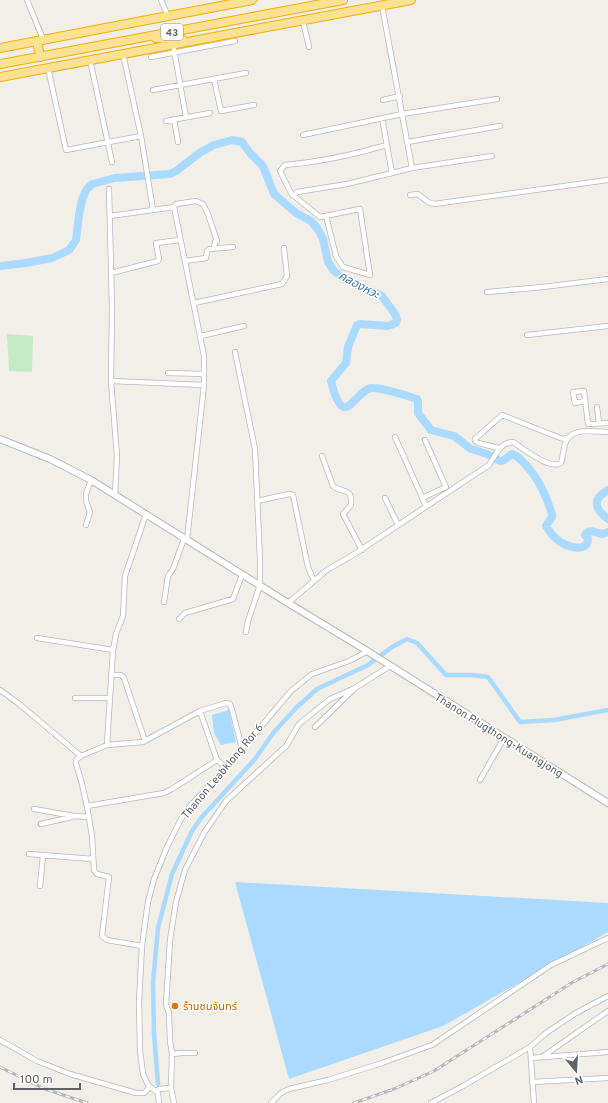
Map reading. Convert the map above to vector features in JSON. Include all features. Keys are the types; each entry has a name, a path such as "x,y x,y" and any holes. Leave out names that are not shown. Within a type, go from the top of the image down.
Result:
{"highway":[{"name":"43","path":"0,48 234,2 252,0"},
{"name":"43","path":"0,64 343,0"},
{"path":"0,77 123,54 173,48 195,40 411,0"},
{"path":"141,38 195,40"},
{"path":"40,40 40,57"}],"street":[{"path":"27,0 40,40"},
{"path":"161,0 168,16"},
{"path":"382,6 400,96 412,168"},
{"path":"303,21 308,47"},
{"path":"151,56 173,48 235,41"},
{"path":"173,48 186,117"},
{"path":"123,54 141,136 153,210"},
{"path":"90,60 112,162"},
{"path":"48,68 66,150 141,136"},
{"path":"153,90 246,73"},
{"path":"214,79 221,111 254,105"},
{"path":"383,100 400,96"},
{"path":"303,135 402,114 497,99"},
{"path":"166,121 210,113"},
{"path":"382,118 392,173"},
{"path":"174,120 178,142"},
{"path":"407,142 500,126"},
{"path":"326,216 336,256 342,267 370,275 360,209 320,216 292,194 280,171 284,165 312,163 355,154 387,145"},
{"path":"294,196 297,192 347,184 412,168 492,156"},
{"path":"410,195 418,194 430,203 437,204 608,180"},
{"path":"109,189 111,381 117,456 115,495"},
{"path":"110,216 174,207 176,204 196,201 203,204 208,214 217,241 215,242 214,248"},
{"path":"164,602 168,576 173,570 186,540 204,385 204,356 201,336 174,207"},
{"path":"111,273 157,261 159,259 156,243 180,240"},
{"path":"185,261 206,258 207,250 233,247"},
{"path":"194,303 282,284 287,276 284,248"},
{"path":"487,292 608,279"},
{"path":"201,336 244,326"},
{"path":"527,335 608,326"},
{"path":"235,352 255,449 260,585 248,621 246,632"},
{"path":"172,384 170,373 204,374"},
{"path":"111,381 204,385"},
{"path":"585,401 588,424 608,423"},
{"path":"597,407 599,423"},
{"path":"498,449 478,443 475,439 502,415 563,439 569,438"},
{"path":"288,603 327,570 362,550 489,465 498,449 507,442 513,442 546,463 554,466 561,463 565,444 569,438 576,433 608,432"},
{"path":"395,437 426,506"},
{"name":"Thanon Plugthong-Kuangjong","path":"0,439 57,462 91,480 242,575 368,651 608,803"},
{"path":"422,498 446,487 425,440"},
{"path":"322,456 333,486 337,489 347,490 350,493 351,505 343,514 362,550"},
{"path":"86,525 90,512 86,502 86,494 91,480"},
{"path":"257,502 288,494 293,495 308,567 314,581"},
{"path":"385,498 398,525"},
{"path":"107,745 113,650 116,634 124,616 125,576 146,514"},
{"path":"179,619 185,613 233,599 242,575"},
{"path":"37,638 113,650"},
{"name":"Thanon Leabklong Ror 6","path":"150,1087 145,1082 143,1076 140,1050 139,1002 142,946 151,890 158,866 167,847 186,812 226,768 291,691 312,674 349,661 368,651"},
{"path":"174,1103 171,1088 172,1054 166,1006 170,940 181,881 190,859 204,833 226,801 286,746 299,724 330,699 356,688 390,666"},
{"path":"111,675 120,675 124,678 145,741"},
{"path":"315,727 356,688"},
{"path":"0,690 18,703 81,756"},
{"path":"75,698 110,698"},
{"path":"142,946 107,940 102,936 109,877 95,873 94,870 89,817 76,760 81,756 107,745 139,743 145,741 200,710 226,703 230,704 242,748"},
{"path":"200,710 217,760 226,768"},
{"path":"480,780 504,738"},
{"path":"87,806 164,793 217,760"},
{"path":"34,809 89,817"},
{"path":"41,824 74,816"},
{"path":"29,854 93,859"},
{"path":"40,886 43,856"},
{"path":"271,1103 281,1093 289,1089 328,1080 432,1045 551,965 608,938"},
{"path":"431,1103 530,1047 546,1033 576,1013 608,996"},
{"path":"542,1057 608,1011"},
{"path":"0,1040 37,1062 70,1074 136,1093 144,1093 150,1087 158,1093 159,1103"},
{"path":"530,1047 534,1103"},
{"path":"531,1058 608,1052"},
{"path":"172,1054 195,1053"},
{"path":"532,1082 608,1078"},
{"path":"156,1091 159,1089 171,1088"}],"green space":[{"path":"7,334 33,336 32,372 9,371"}],"water":[{"path":"229,710 236,742 221,745 214,733 212,715"},
{"path":"235,882 608,903 608,932 443,1026 289,1079"}],"waterway":[{"name":"คลองหวะ","path":"0,266 52,258 69,250 76,240 82,200 86,190 92,184 115,178 170,174 201,152 214,145 232,140 242,142 250,153 263,166 274,194 296,213 311,221 318,229 323,239 328,262 334,271 344,279 382,296 397,319 396,323 388,326 357,325 348,347 346,363 331,381 340,405 345,407 349,406 365,391 371,388 387,390 417,399 418,413 431,430 454,436 471,449 487,454 500,461 512,454 520,459 534,475 544,493 552,514 552,517 546,526 553,536 559,541 571,547 580,548 587,544 588,539 585,535 587,533 593,532 602,534 608,532"},
{"name":"คลองหวะ","path":"608,490 597,500 600,512 608,519"},
{"path":"158,1084 154,1033 153,982 158,928 172,874 192,831 201,818 255,759 274,732 296,708 317,689 368,665 392,647 407,639 417,643 446,675 472,675 488,677 520,722 554,720 608,710"}],"railway":[{"path":"354,1103 394,1089 434,1071 573,982 608,964"},
{"path":"0,1067 45,1089 87,1103"}],"place":[{"name":"ร้านชมจันทร์","path":"175,1006"}]}
